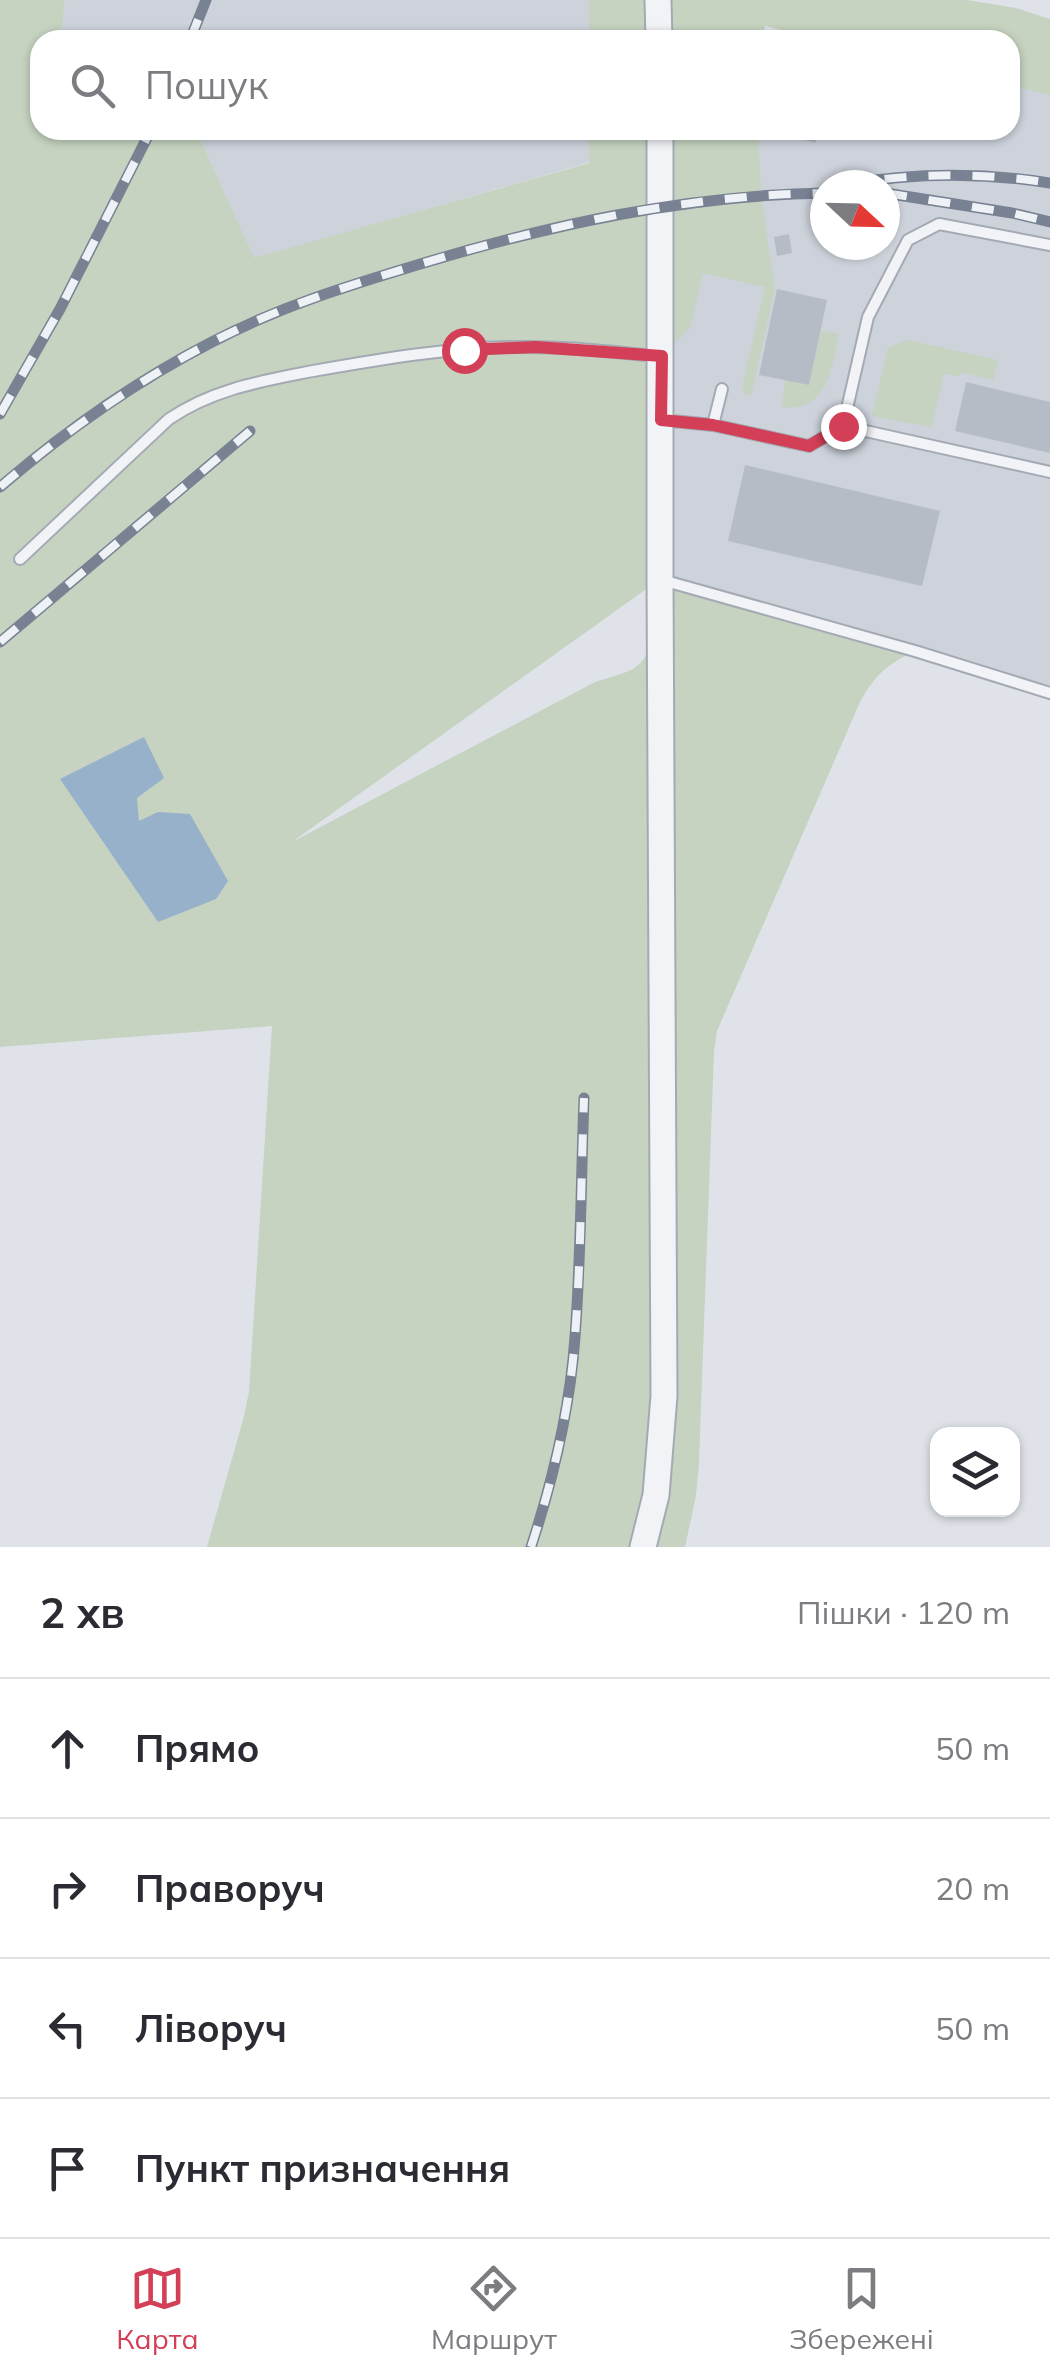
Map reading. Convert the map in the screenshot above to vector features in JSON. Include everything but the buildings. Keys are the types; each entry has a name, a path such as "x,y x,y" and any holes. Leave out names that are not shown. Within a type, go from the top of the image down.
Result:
{"street":[{"path":"658,0 658,30"},
{"path":"643,1547 656,1495 664,1396 660,140"}],"lane":[{"path":"843,426 868,317 908,240 939,224 1050,245"},
{"path":"20,560 169,419 234,388 435,352 536,347 662,356"},
{"path":"713,425 722,389"},
{"path":"661,420 713,425 809,446 843,426 1050,472"},
{"path":"660,579 1050,693"}],"shaded area":[{"path":"65,0 590,0 590,30 62,30"},
{"path":"1020,88 1050,95 1050,693 660,579 660,140 1020,140"},
{"path":"200,140 590,140 590,162 254,259"}],"green space":[{"path":"0,0 65,0 62,30 30,30 30,140 201,140 254,258 589,163 589,140 758,140 761,196 775,289 751,396 742,388 765,287 703,273 690,328 661,356 660,579 915,651 883,671 860,702 717,1031 699,1462 685,1547 207,1547 249,1392 272,1026 0,1047","holes":["659,580 648,652 633,669 595,682 292,842"]},
{"path":"589,0 967,0 1016,8 1050,19 1050,95 1020,88 1020,30 781,30 765,26 764,30 589,30"},
{"path":"821,330 839,334 825,386 809,403 781,407 786,380 809,385"},
{"path":"908,340 998,360 993,380 962,372 960,376 944,374 931,427 872,416 888,348"}],"water":[{"path":"144,737 164,778 137,798 139,821 158,812 190,814 228,881 216,899 158,922 60,779"}],"railway":[{"path":"194,30 206,0"},
{"path":"0,414 60,309 146,140"},
{"path":"900,178 946,175 1050,183"},
{"path":"0,487 75,427 157,373 262,318 312,299 567,225 721,199 810,194"},
{"path":"900,195 1050,222"},
{"path":"0,642 250,431"},
{"path":"531,1547 559,1444 573,1364 584,1098"}],"route":[{"path":"464,350 515,346 662,356 661,420 713,425 809,446 843,426"}]}
